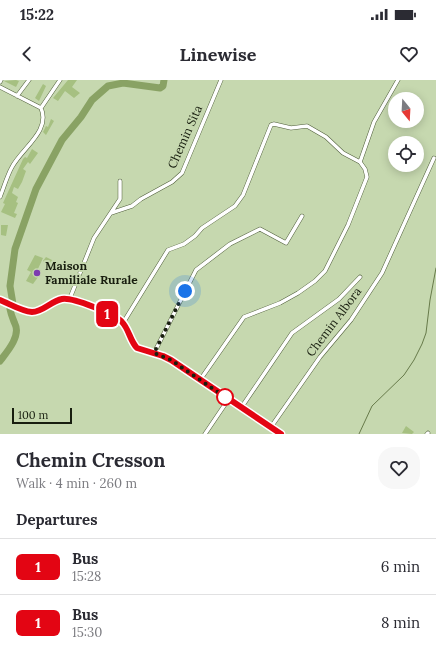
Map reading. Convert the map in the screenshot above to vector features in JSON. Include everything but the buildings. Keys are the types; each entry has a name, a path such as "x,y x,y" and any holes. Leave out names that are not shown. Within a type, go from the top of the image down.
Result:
{"main road":[{"path":"0,300 22,310 31,312 38,311 61,299 70,298 115,317 123,324 137,348 171,360 228,400 281,434"}],"street":[{"path":"17,96 30,80"},
{"path":"39,108 60,80"},
{"name":"Chemin Sita","path":"111,213 132,206 141,199 172,182 182,173 221,80"},
{"path":"360,162 374,122 398,80"},
{"path":"0,87 39,108 44,115 42,126 11,168 0,196"},
{"path":"123,324 168,250 184,244 195,236 202,228 226,213 243,195 271,125 274,124 291,128 307,126 326,138 343,153 360,162 365,169 366,176 348,225 325,271 315,281 298,293 280,303 244,317 200,380"},
{"name":"Chemin Albora","path":"271,427 320,357 352,320 382,272 434,158"},
{"path":"70,298 94,238 120,199 120,181"},
{"path":"154,353 196,270 230,244 260,229 286,243 302,216"},
{"path":"241,408 292,333 302,324 339,299 360,277"},
{"path":"205,434 228,400"}],"waterway":[{"path":"0,361 15,339 16,334 10,309 13,304 10,286 15,249 36,189 62,140 81,117 92,100 108,86 123,83 160,88 163,86 164,80"},
{"path":"359,434 372,406 404,375 422,344 426,333 436,268"}],"bus line":[{"name":"1","path":"0,300 22,310 33,312 41,310 61,299 70,298 84,302 91,307 121,321 133,344 137,348 171,360 228,400 281,434"}],"place":[{"name":"Maison Familiale Rurale","path":"37,273"}],"route":[{"path":"185,291 154,353 171,360 225,397"}]}
